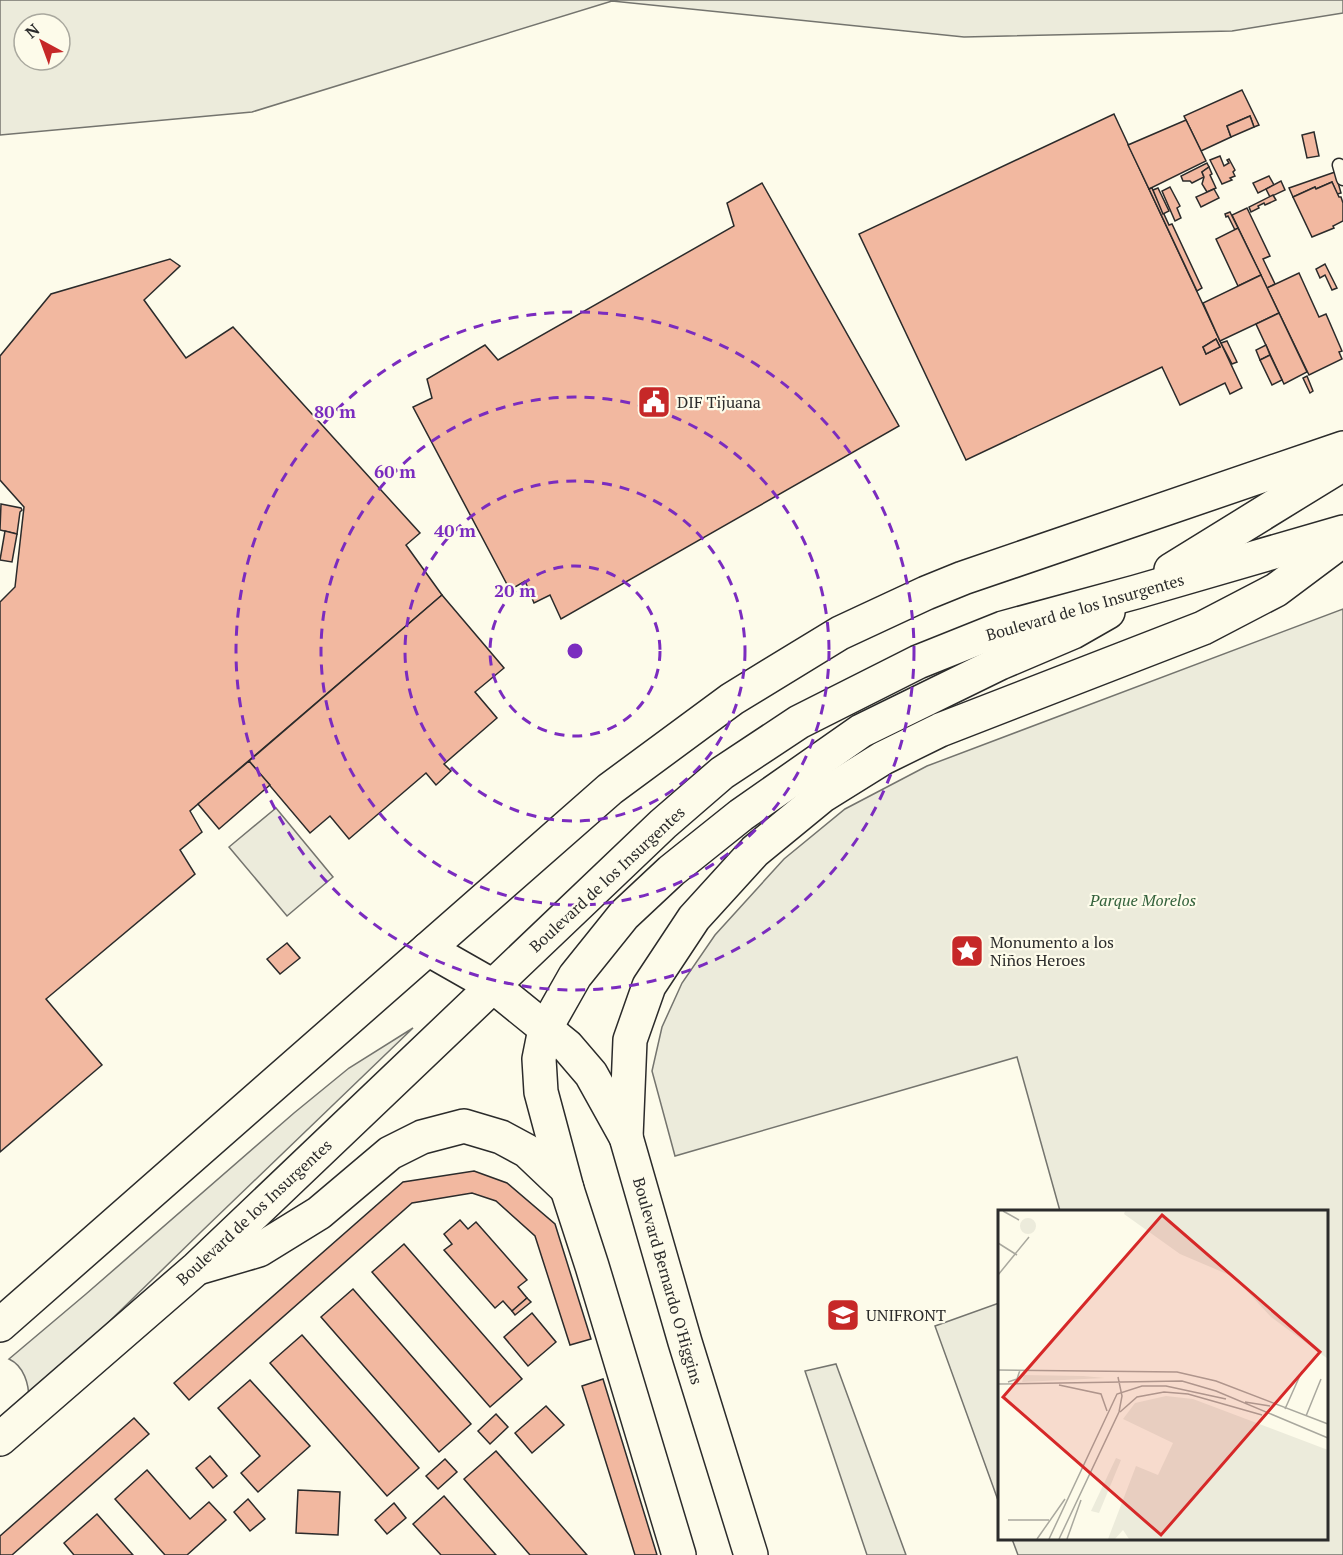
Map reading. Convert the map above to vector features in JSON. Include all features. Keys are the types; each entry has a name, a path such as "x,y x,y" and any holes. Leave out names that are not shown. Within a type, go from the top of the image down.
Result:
{"main road":[{"path":"0,1325 610,789 732,699 840,633 926,593 963,578 1343,448"},
{"path":"678,1555 567,1189 541,1092 539,1059 545,1029 575,976 624,915 671,871 741,814 861,732 1000,663 1073,632 1343,464"},
{"name":"Boulevard de los Insurgentes","path":"0,1440 197,1268 663,824 722,773 799,722 918,662 1003,628 1343,532"},
{"path":"626,1137 630,1040 649,986 694,918 755,851 822,796 883,758 940,730 1203,628 1276,590 1343,539"},
{"name":"Boulevard Bernardo O'Higgins","path":"429,949 493,986 567,1046 591,1074 626,1137 685,1341 751,1555"},
{"path":"197,1268 259,1250 319,1213 390,1153 422,1137 464,1126 501,1137 527,1151 567,1189"}],"lane":[{"path":"1339,165 1343,179"}],"green space":[{"path":"0,0 1343,0 1343,13 1232,31 964,37 612,1 252,112 0,135"},
{"name":"Parque Morelos","path":"1343,609 1343,1555 1018,1555 1012,1540 1328,1540 1328,1210 1060,1210 1017,1057 675,1156 652,1071 662,1027 682,983 715,935 784,859 845,809 927,766"},
{"path":"276,808 333,877 287,916 229,847"},
{"path":"413,1028 29,1400 25,1376 9,1359 294,1113 349,1068"},
{"path":"998,1304 998,1500 935,1326"},
{"path":"836,1364 906,1555 867,1555 805,1371"}],"building":[{"path":"1242,90 1259,125 1254,127 1250,116 1227,126 1231,137 1201,151 1184,116"},
{"path":"1114,114 1242,388 1230,394 1225,383 1180,405 1162,367 966,460 859,234","holes":["1216,339 1220,347 1206,354 1203,347"]},
{"path":"1250,116 1254,127 1231,137 1227,126"},
{"path":"1186,120 1206,161 1149,189 1128,145"},
{"path":"1314,132 1319,156 1307,158 1302,135"},
{"path":"1220,156 1224,166 1229,163 1227,160 1229,159 1235,170 1233,172 1235,176 1230,178 1232,180 1222,184 1210,160"},
{"path":"1207,163 1209,167 1202,172 1204,177 1192,183 1183,181 1181,176"},
{"path":"1209,167 1216,188 1207,192 1202,184 1204,177 1202,172"},
{"path":"1335,172 1341,193 1337,194 1332,182 1293,197 1289,188"},
{"path":"1269,176 1274,185 1258,193 1253,183"},
{"path":"1281,181 1285,190 1270,197 1266,189"},
{"path":"1332,182 1343,203 1343,221 1333,226 1334,228 1312,237 1293,197"},
{"name":"DIF Tijuana","path":"762,183 899,426 561,619 550,595 534,603 525,581 510,590 413,407 432,398 427,379 485,345 498,360 734,226 727,203"},
{"path":"1170,187 1180,206 1177,208 1181,218 1175,221 1162,191"},
{"path":"1152,188 1202,288 1197,291 1149,189"},
{"path":"1158,188 1169,211 1163,214 1153,190"},
{"path":"1214,189 1219,198 1201,207 1196,197"},
{"path":"1273,195 1276,200 1265,205 1264,203 1251,212 1249,207"},
{"path":"1247,208 1270,256 1263,259 1275,284 1267,288 1232,215"},
{"path":"1230,212 1238,228 1235,230 1225,214"},
{"path":"1238,228 1261,275 1238,286 1216,239"},
{"path":"170,259 180,266 144,300 186,358 233,327 420,533 406,545 442,595 190,811 202,832 180,850 195,874 46,999 102,1065 0,1152 0,602 15,587 24,507 0,480 0,356 51,294"},
{"path":"1325,264 1337,288 1332,290 1325,275 1320,278 1316,269"},
{"path":"1299,273 1319,317 1326,314 1342,351 1339,352 1342,359 1309,375 1267,288"},
{"path":"1261,275 1279,313 1220,341 1203,303"},
{"path":"1279,313 1307,372 1284,384 1256,324"},
{"path":"1216,339 1220,347 1206,354 1203,347"},
{"path":"1227,341 1237,362 1232,364 1221,343"},
{"path":"1266,345 1270,355 1260,360 1256,350"},
{"path":"1270,355 1282,380 1272,385 1260,360"},
{"path":"1307,376 1313,391 1310,393 1303,378"},
{"path":"1,504 21,508 17,534 0,530"},
{"path":"5,531 17,534 12,562 0,560"},
{"path":"442,595 504,668 475,692 497,718 444,764 451,771 436,785 426,773 349,839 330,816 310,833 249,761"},
{"path":"249,761 270,785 219,829 198,804"},
{"path":"287,943 300,958 280,974 267,959"},
{"path":"474,1171 507,1183 555,1224 591,1339 570,1345 535,1236 496,1201 472,1193 412,1203 189,1400 174,1383 403,1182"},
{"path":"460,1220 468,1229 476,1222 527,1280 518,1287 527,1298 512,1311 503,1301 495,1308 444,1250 452,1244 444,1234"},
{"path":"404,1244 522,1379 490,1407 372,1272"},
{"path":"353,1289 471,1424 439,1452 321,1317"},
{"path":"527,1298 531,1302 515,1315 512,1311"},
{"path":"532,1313 556,1342 528,1366 504,1337"},
{"path":"302,1335 419,1468 387,1496 270,1363"},
{"path":"603,1379 657,1555 635,1555 582,1386"},
{"path":"250,1380 310,1446 258,1492 241,1473 260,1456 218,1408"},
{"path":"546,1406 564,1425 532,1453 515,1433"},
{"path":"496,1414 508,1427 490,1444 478,1431"},
{"path":"134,1418 149,1434 12,1555 0,1555 0,1536"},
{"path":"496,1451 587,1555 530,1555 464,1479"},
{"path":"210,1456 227,1476 213,1488 196,1468"},
{"path":"445,1459 457,1472 438,1489 426,1476"},
{"path":"147,1470 190,1519 209,1502 226,1520 187,1555 165,1555 115,1499"},
{"path":"298,1490 340,1492 338,1535 296,1533"},
{"path":"444,1496 496,1555 441,1555 413,1524"},
{"path":"248,1499 265,1519 250,1531 234,1512"},
{"path":"394,1503 406,1518 387,1534 375,1520"},
{"path":"97,1514 133,1555 74,1555 64,1543"}],"place":[{"name":"DIF Tijuana","path":"654,402"},
{"name":"Monumento a los Niños Heroes","path":"967,951"},
{"name":"UNIFRONT","path":"843,1315"}]}
